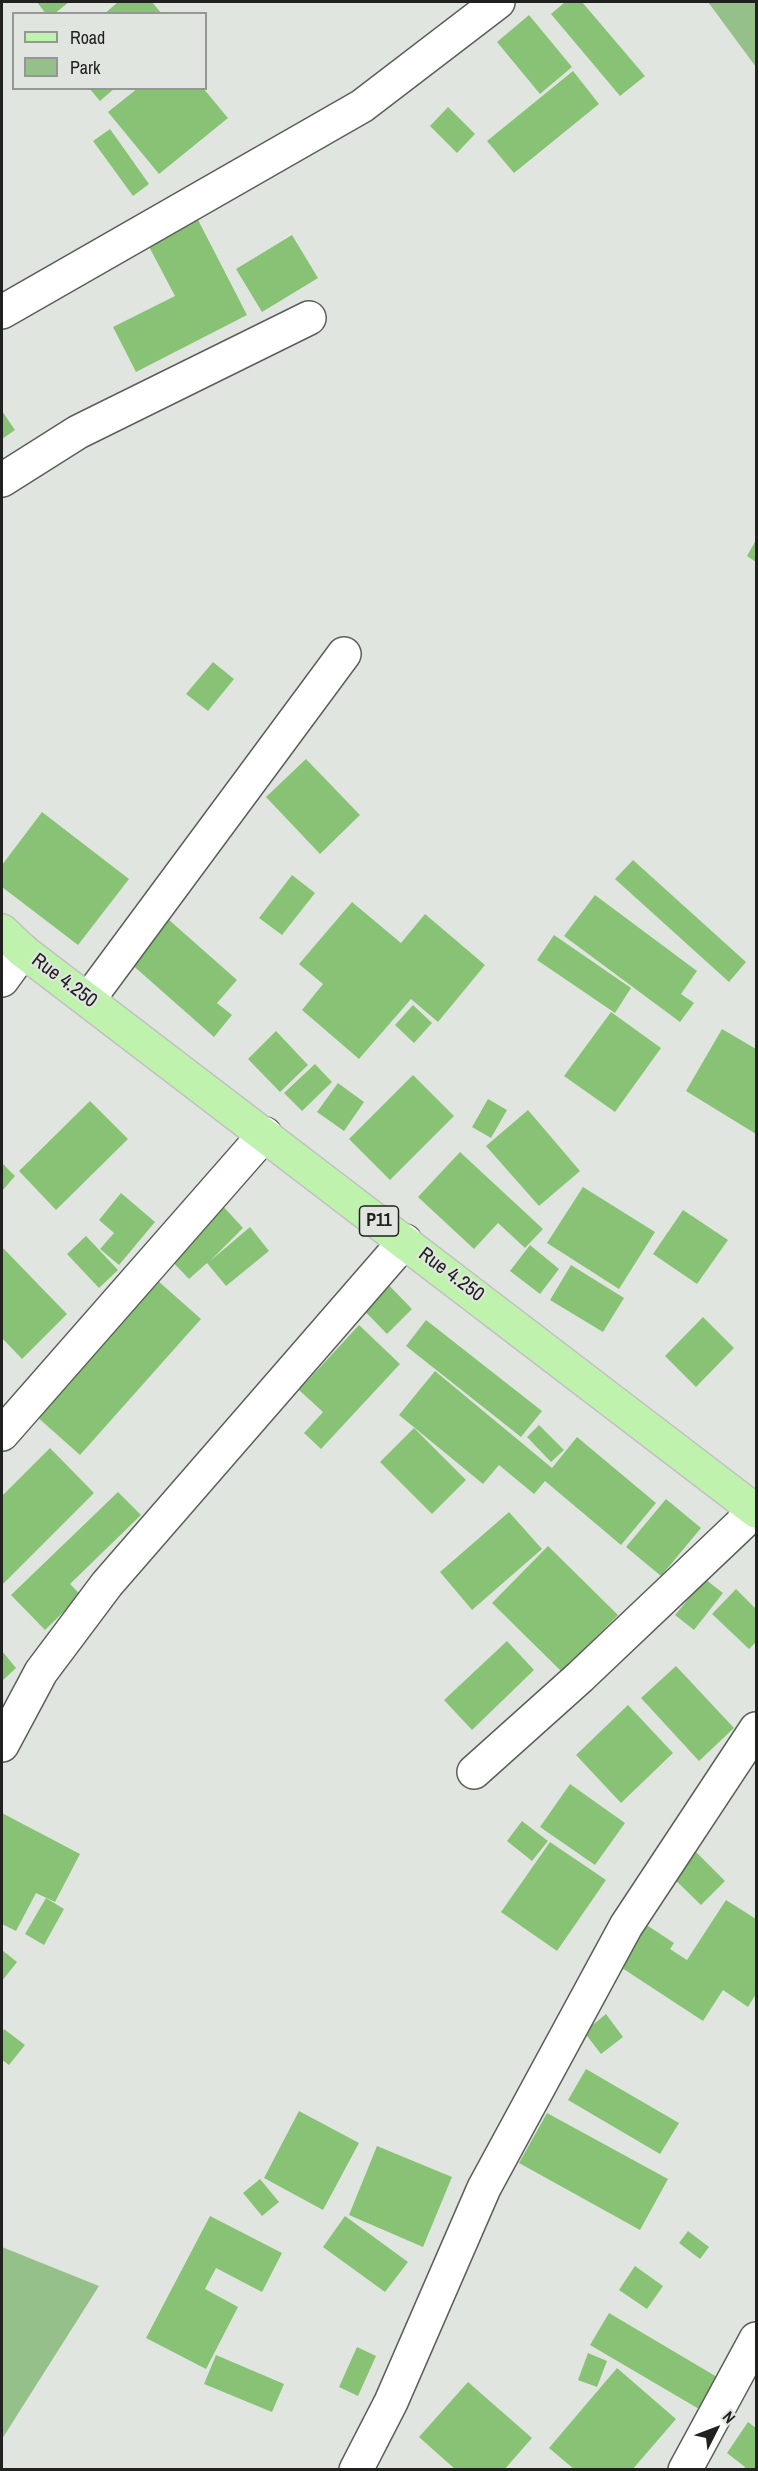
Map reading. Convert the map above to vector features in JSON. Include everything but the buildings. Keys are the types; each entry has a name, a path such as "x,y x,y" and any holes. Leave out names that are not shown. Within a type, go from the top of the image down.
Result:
{"main road":[{"name":"Rue 4.250","path":"12,941 756,1510"}],"street":[{"path":"2,312 362,106 498,2"},
{"path":"2,480 78,432 309,318"},
{"path":"88,1000 344,654"},
{"path":"2,980 12,941"},
{"path":"2,1434 265,1134"},
{"path":"2,1744 41,1672 107,1584 405,1240"},
{"path":"474,1772 580,1677 756,1510"},
{"path":"356,2469 391,2402 484,2188 626,1926 756,1729"},
{"path":"685,2469 756,2339"}],"green space":[{"path":"708,2 756,2 756,67"},
{"path":"2,2247 99,2286 2,2439"}]}
